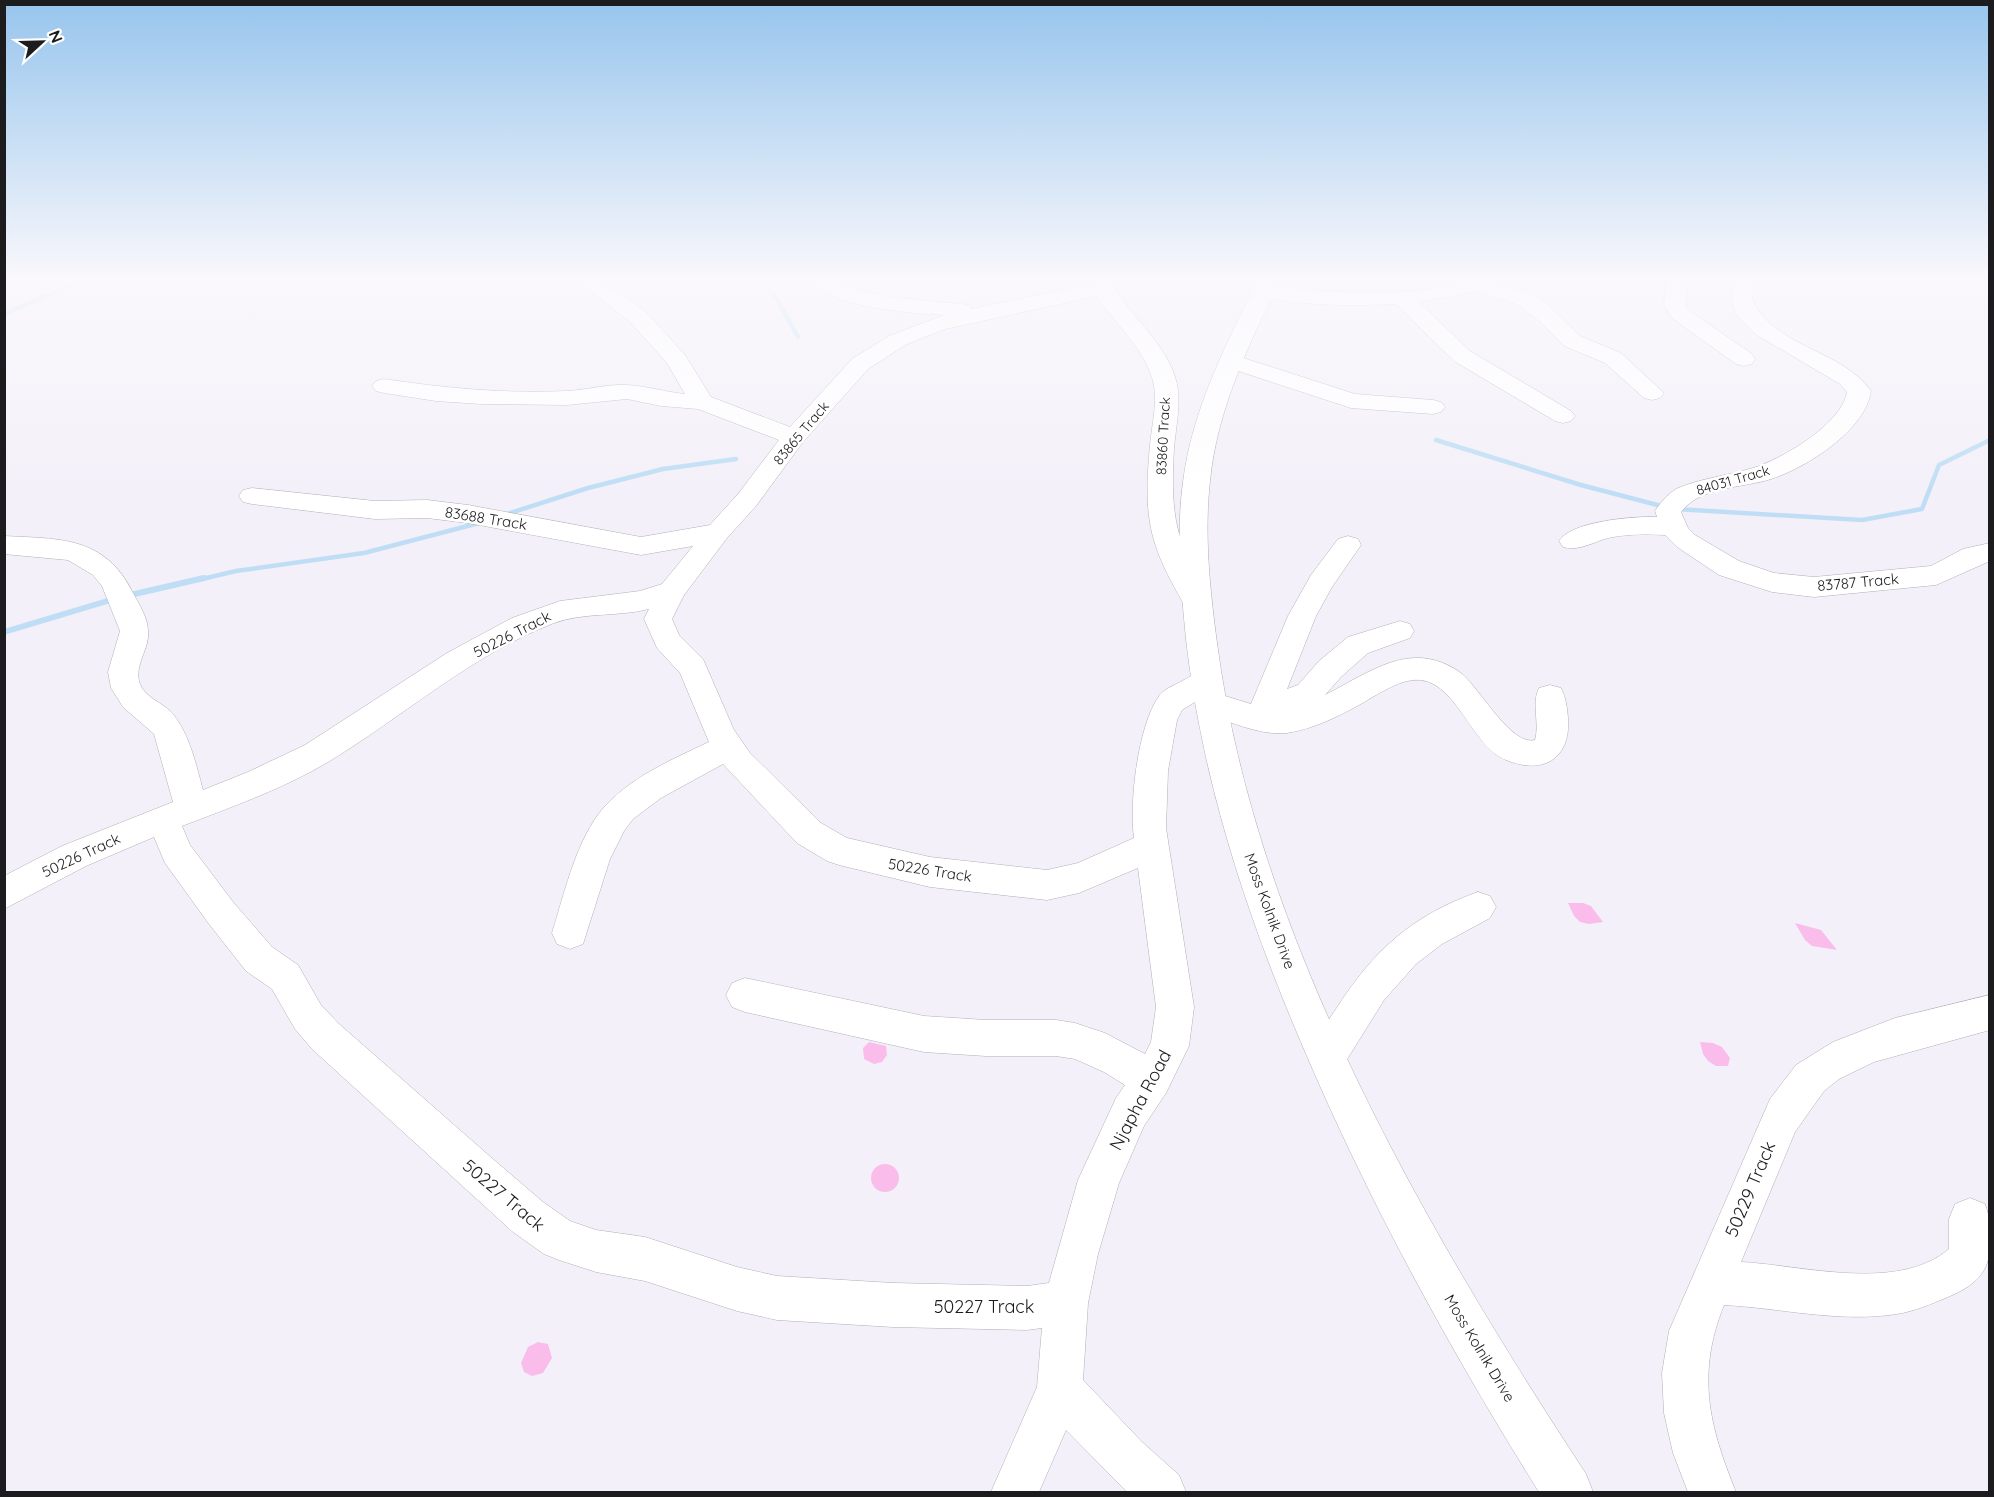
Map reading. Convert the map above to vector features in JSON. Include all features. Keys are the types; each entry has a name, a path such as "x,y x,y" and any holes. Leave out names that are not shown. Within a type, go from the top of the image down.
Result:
{"main road":[{"name":"Moss Kolnik Drive","path":"1236,350 1216,396 1199,463 1195,495 1195,574 1198,604 1231,701 1235,812 1284,953 1327,1056 1414,1233 1481,1350 1568,1492"}],"street":[{"path":"668,350 677,360 702,402"},
{"name":"83865 Track","path":"672,591 718,532 747,500 794,437 860,364 881,350"},
{"name":"83860 Track","path":"1149,350 1160,368 1166,396 1161,475 1164,534 1173,558 1198,604"},
{"path":"1455,350 1514,389 1563,416"},
{"path":"1593,350 1613,358 1652,393"},
{"path":"1733,350 1744,358"},
{"name":"84031 Track","path":"1673,526 1669,508 1675,500 1687,493 1776,468 1842,424 1858,402 1859,391 1849,377 1798,350"},
{"path":"1231,361 1351,401 1412,407 1433,406"},
{"path":"384,386 436,394 482,397 567,398 627,392 661,399 702,402 794,437"},
{"name":"83688 Track","path":"252,496 375,510 427,509 468,514 641,546 718,532"},
{"path":"1572,541 1606,529 1635,525 1673,526"},
{"name":"83787 Track","path":"1673,526 1686,541 1729,568 1772,582 1814,587 1936,575 1973,556 1989,552"},
{"name":"50227 Track","path":"4,545 75,552 90,557 102,567 120,592 133,627 132,640 124,662 126,689 131,697 165,725 177,814 177,853 221,913 259,959 285,977 308,1017 325,1036 528,1217 559,1239 596,1251 645,1259 737,1289 777,1298 893,1305 1026,1308 1066,1303"},
{"path":"1348,545 1321,582 1302,616 1231,701 1284,721 1302,718 1327,709 1357,691 1397,674 1421,668 1438,673 1456,687 1505,745 1523,754 1536,754 1548,747 1552,740 1550,696"},
{"name":"50226 Track","path":"672,591 658,619 660,628 667,641 693,667 721,735 739,762 809,833 839,851 869,860 963,877 1004,879 1047,885 1079,878 1100,870 1151,845"},
{"name":"50226 Track","path":"4,894 81,854 297,765 441,671 543,616 569,608 646,601 672,591"},
{"name":"Njapha Road","path":"1015,1492 1060,1389 1066,1303 1077,1254 1099,1180 1130,1112 1152,1080 1170,1046 1175,1006 1151,845 1148,810 1162,720 1171,702 1299,699 1309,693 1349,651 1369,641 1401,631"},
{"path":"570,933 581,895 605,831 613,819 623,809 655,787 729,746"},
{"path":"1327,1056 1366,995 1403,951 1435,929 1478,907"},
{"path":"745,995 924,1034 986,1038 1056,1038 1075,1041 1118,1059 1152,1080"},
{"name":"50229 Track","path":"1712,1492 1689,1423 1684,1388 1691,1331 1781,1119 1794,1096 1811,1077 1856,1051 1914,1030 1989,1012"},
{"path":"1711,1283 1763,1286 1833,1295 1884,1294 1923,1287 1965,1263 1971,1242 1970,1219"},
{"path":"1060,1389 1125,1459 1162,1492"}],"building":[{"path":"1568,903 1583,903 1591,906 1603,922 1589,924 1580,922 1574,916"},
{"path":"1795,923 1821,930 1837,950 1812,946 1805,940"},
{"path":"869,1042 886,1046 887,1055 882,1062 874,1064 864,1059 863,1048"},
{"path":"1700,1042 1713,1043 1722,1047 1730,1058 1728,1066 1716,1066 1708,1061 1703,1054"},
{"path":"885,1164 895,1168 899,1178 895,1188 885,1192 875,1188 871,1178 875,1168"},
{"path":"538,1342 548,1344 552,1358 543,1373 532,1376 524,1372 521,1363 528,1347"}],"waterway":[{"path":"1436,440 1581,485 1665,507"},
{"path":"1676,509 1862,520 1922,509 1939,465 1990,440"},
{"path":"504,515 588,488 663,469 736,459"},
{"path":"198,580 236,571 364,553 483,522"},
{"path":"126,596 204,578"},
{"path":"4,632 114,599"}]}
